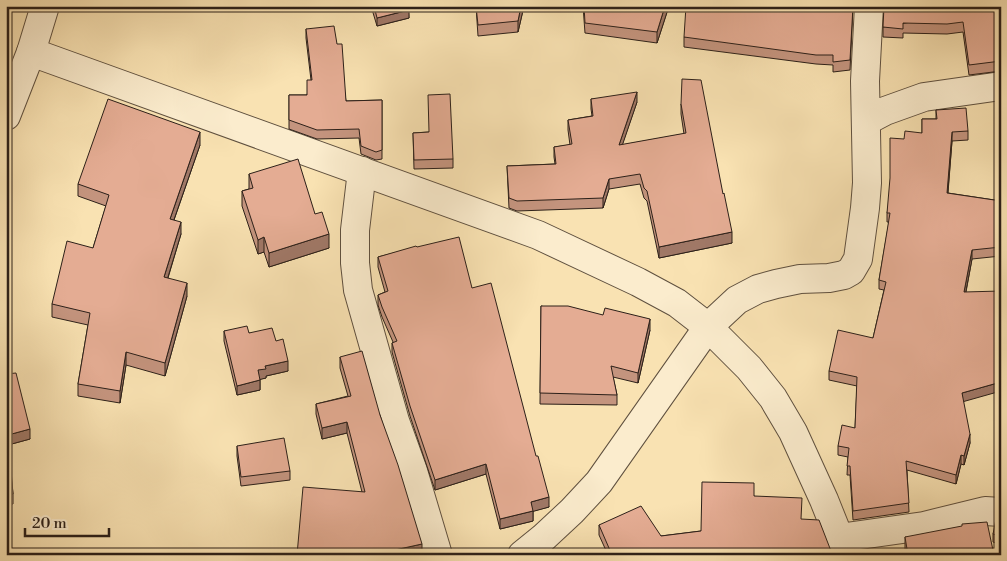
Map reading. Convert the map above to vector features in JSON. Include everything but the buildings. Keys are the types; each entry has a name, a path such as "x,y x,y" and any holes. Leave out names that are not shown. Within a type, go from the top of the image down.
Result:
{"street":[{"path":"6,116 31,52 45,6"},
{"path":"522,555 564,518 599,482 708,327 737,300 758,289 800,279 844,275 851,272 858,259 865,208 865,81 869,6"},
{"path":"31,52 538,235 638,282 677,303 708,327 749,368 773,398 793,432 824,500 842,546 985,511 1001,512"},
{"path":"866,121 885,111 924,97 1001,86"},
{"path":"362,171 355,230 355,263 358,290 395,421 413,471 438,555"}]}
